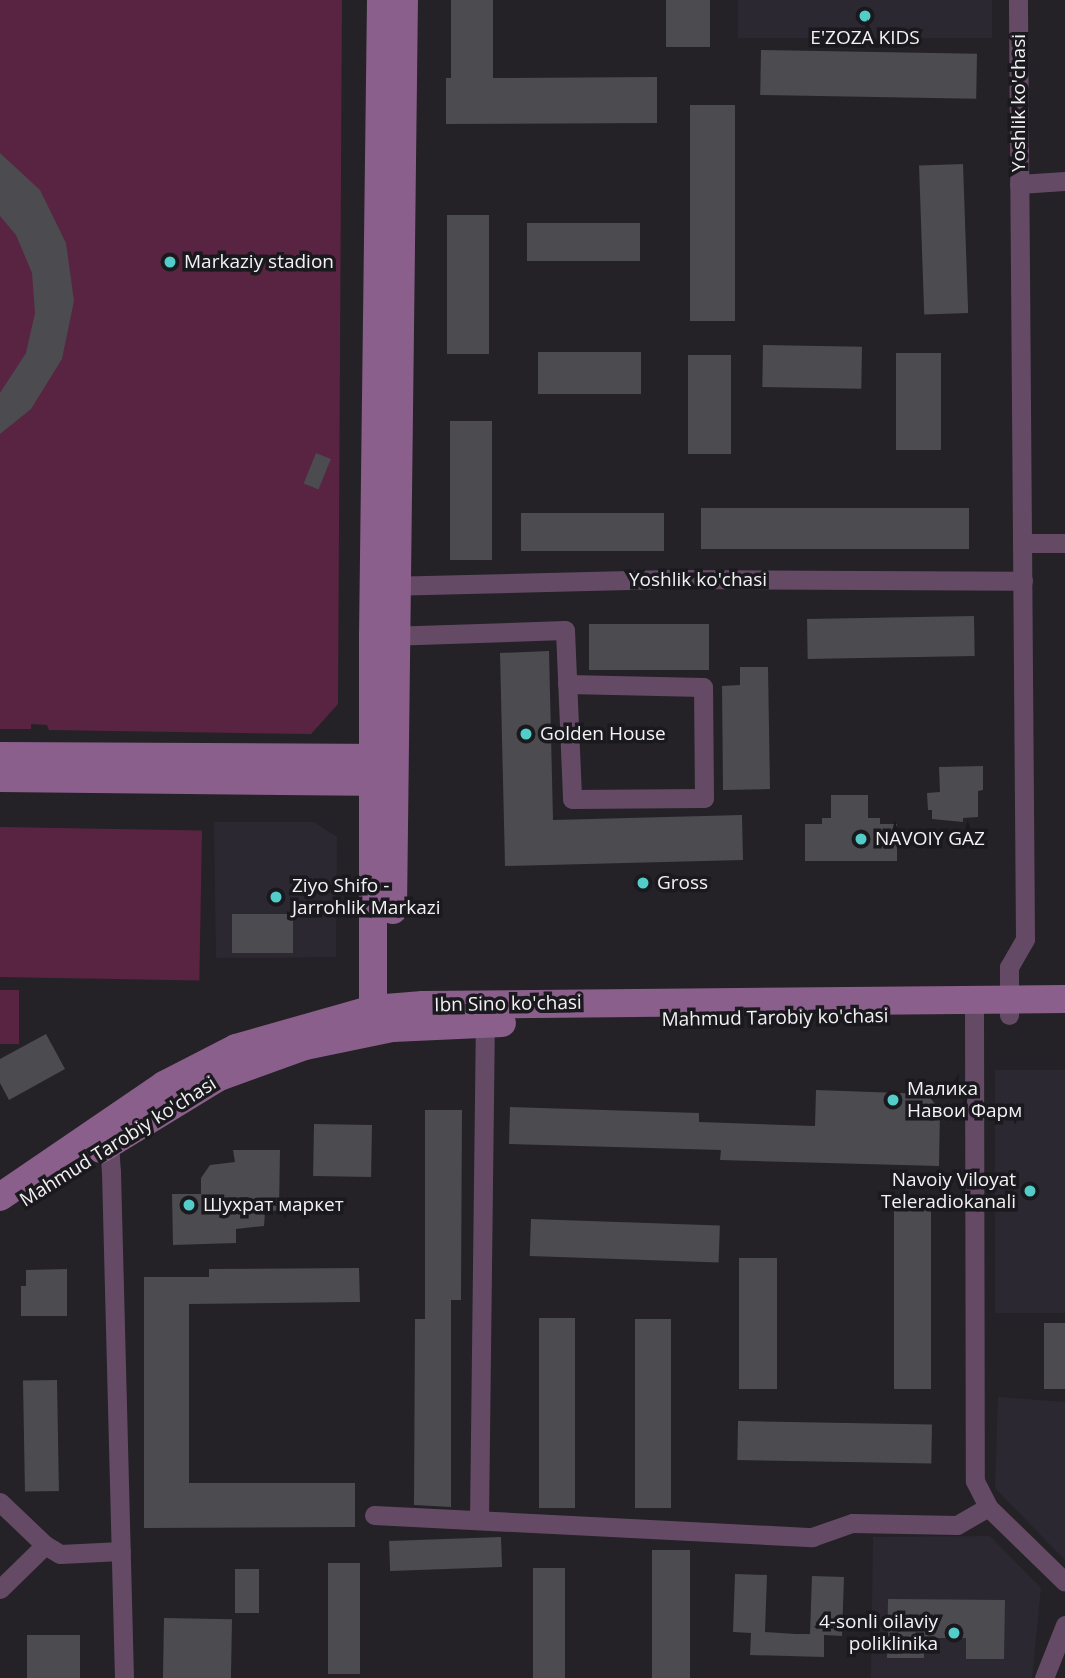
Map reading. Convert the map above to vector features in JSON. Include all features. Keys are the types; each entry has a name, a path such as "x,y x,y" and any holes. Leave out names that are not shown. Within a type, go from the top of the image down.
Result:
{"street":[{"path":"381,0 383,1019"},
{"path":"384,586 404,0"},
{"name":"Yoshlik ko'chasi","path":"1009,1007 1009,967 1026,939 1018,0"},
{"path":"1019,184 1065,181"},
{"path":"1022,543 1065,542"},
{"name":"Yoshlik ko'chasi","path":"384,586 680,579 1023,581"},
{"path":"384,636 565,630 567,684 572,799 704,798 704,687 567,684"},
{"path":"0,756 41,767 383,770"},
{"path":"0,778 41,767"},
{"path":"1009,1007 1065,999"},
{"name":"Mahmud Tarobiy ko'chasi","path":"0,1217 104,1136 219,1077 383,1019 484,1014 1009,1007 1065,1015"},
{"path":"974,1008 975,1481 988,1507 1065,1582"},
{"path":"479,1520 484,1014"},
{"path":"0,1197 104,1136 124,1678"},
{"path":"0,1502 45,1545 60,1554 121,1551"},
{"path":"374,1515 812,1536 852,1522 957,1525 988,1507"},
{"path":"0,1589 45,1545"},
{"path":"1044,1678 1065,1625"}],"shaded area":[{"name":"Markaziy stadion","path":"0,0 342,0 338,704 311,734 49,730 47,725 31,724 31,729 0,729"},
{"name":"E'ZOZA KIDS","path":"738,0 992,0 992,38 738,38"},
{"name":"Ziyo Shifo - Jarrohlik Markazi","path":"214,822 314,822 337,837 336,957 216,958"},
{"path":"0,827 202,831 199,981 0,977"},
{"path":"0,990 19,990 19,1044 0,1044"},
{"name":"Navoiy Viloyat Teleradiokanali","path":"995,1070 1065,1070 1065,1313 995,1313"},
{"path":"998,1397 1065,1402 1065,1560 995,1488"},
{"name":"4-sonli oilaviy poliklinika","path":"990,1536 1041,1588 1032,1678 871,1678 873,1537"}],"building":[{"path":"451,0 493,0 493,78 657,77 657,123 446,124 446,78 451,78"},
{"path":"666,0 710,0 710,47 666,47"},
{"path":"761,50 977,54 976,99 760,95"},
{"path":"690,105 735,105 735,321 690,321"},
{"path":"0,153 40,190 66,243 74,301 62,359 31,409 0,434 0,393 26,353 35,313 32,273 16,235 0,216"},
{"path":"963,164 968,313 924,314 919,166"},
{"path":"447,215 489,215 489,354 447,354"},
{"path":"527,223 640,223 640,261 527,261"},
{"path":"763,345 862,347 861,389 762,387"},
{"path":"538,352 641,352 641,394 538,394"},
{"path":"896,353 941,353 941,450 896,450"},
{"path":"688,355 731,355 731,454 688,454"},
{"path":"450,421 492,421 492,560 450,560"},
{"path":"316,453 331,459 318,490 304,484"},
{"path":"701,508 969,508 969,549 701,549"},
{"path":"521,513 664,513 664,551 521,551"},
{"path":"974,616 975,656 808,659 807,619"},
{"path":"589,624 709,624 709,670 589,670"},
{"name":"Golden House","path":"549,651 553,820 742,815 743,860 505,866 500,653"},
{"path":"740,667 768,667 770,789 723,790 722,686 740,685"},
{"path":"983,766 983,790 978,791 978,817 963,818 963,822 932,819 932,810 928,810 927,793 940,792 939,767"},
{"path":"831,795 868,795 868,818 880,818 880,824 897,824 897,861 805,861 805,824 822,824 822,818 831,818"},
{"path":"232,914 293,914 293,953 232,953"},
{"path":"46,1034 65,1069 9,1100 0,1083 0,1059"},
{"path":"816,1090 927,1094 940,1110 939,1166 720,1160 721,1150 509,1144 510,1107 699,1113 699,1122 815,1126"},
{"path":"425,1110 462,1110 461,1300 451,1300 451,1507 414,1505 415,1319 425,1319"},
{"path":"314,1124 372,1125 371,1177 313,1176"},
{"path":"233,1150 280,1150 279,1210 265,1212 264,1226 236,1229 236,1243 173,1245 172,1194 201,1194 201,1178 210,1165 235,1162"},
{"path":"894,1199 931,1199 931,1389 894,1389"},
{"path":"531,1219 720,1226 719,1263 530,1256"},
{"path":"739,1258 777,1258 777,1389 739,1389"},
{"path":"359,1268 360,1302 189,1304 189,1483 355,1483 355,1527 144,1528 144,1277 209,1277 209,1269"},
{"path":"67,1269 67,1316 21,1316 21,1286 26,1286 26,1270"},
{"path":"539,1318 575,1318 575,1508 539,1508"},
{"path":"635,1319 671,1319 671,1508 635,1508"},
{"path":"1044,1323 1065,1323 1065,1389 1044,1389"},
{"path":"57,1380 59,1491 25,1492 23,1381"},
{"path":"738,1421 932,1424 931,1463 737,1460"},
{"path":"501,1537 502,1567 390,1571 389,1541"},
{"path":"652,1550 690,1550 690,1678 652,1678"},
{"path":"328,1563 360,1563 360,1674 328,1674"},
{"path":"533,1568 565,1568 565,1678 533,1678"},
{"path":"235,1569 259,1569 259,1613 235,1613"},
{"path":"735,1574 767,1575 765,1632 796,1634 810,1634 812,1576 844,1577 842,1636 824,1635 824,1657 750,1655 751,1633 733,1632"},
{"path":"888,1599 1005,1600 1004,1659 966,1659 966,1638 924,1638 924,1658 887,1658"},
{"path":"164,1618 232,1619 231,1678 163,1678"},
{"path":"27,1635 80,1635 80,1678 27,1678"}],"place":[{"name":"E'ZOZA KIDS","path":"865,16"},
{"name":"Markaziy stadion","path":"170,262"},
{"name":"Golden House","path":"526,734"},
{"name":"NAVOIY GAZ","path":"861,839"},
{"name":"Gross","path":"643,883"},
{"name":"Ziyo Shifo - Jarrohlik Markazi","path":"276,897"},
{"name":"Малика Навои Фарм","path":"893,1100"},
{"name":"Navoiy Viloyat Teleradiokanali","path":"1030,1191"},
{"name":"Шухрат маркет","path":"189,1205"},
{"name":"4-sonli oilaviy poliklinika","path":"954,1633"}]}
